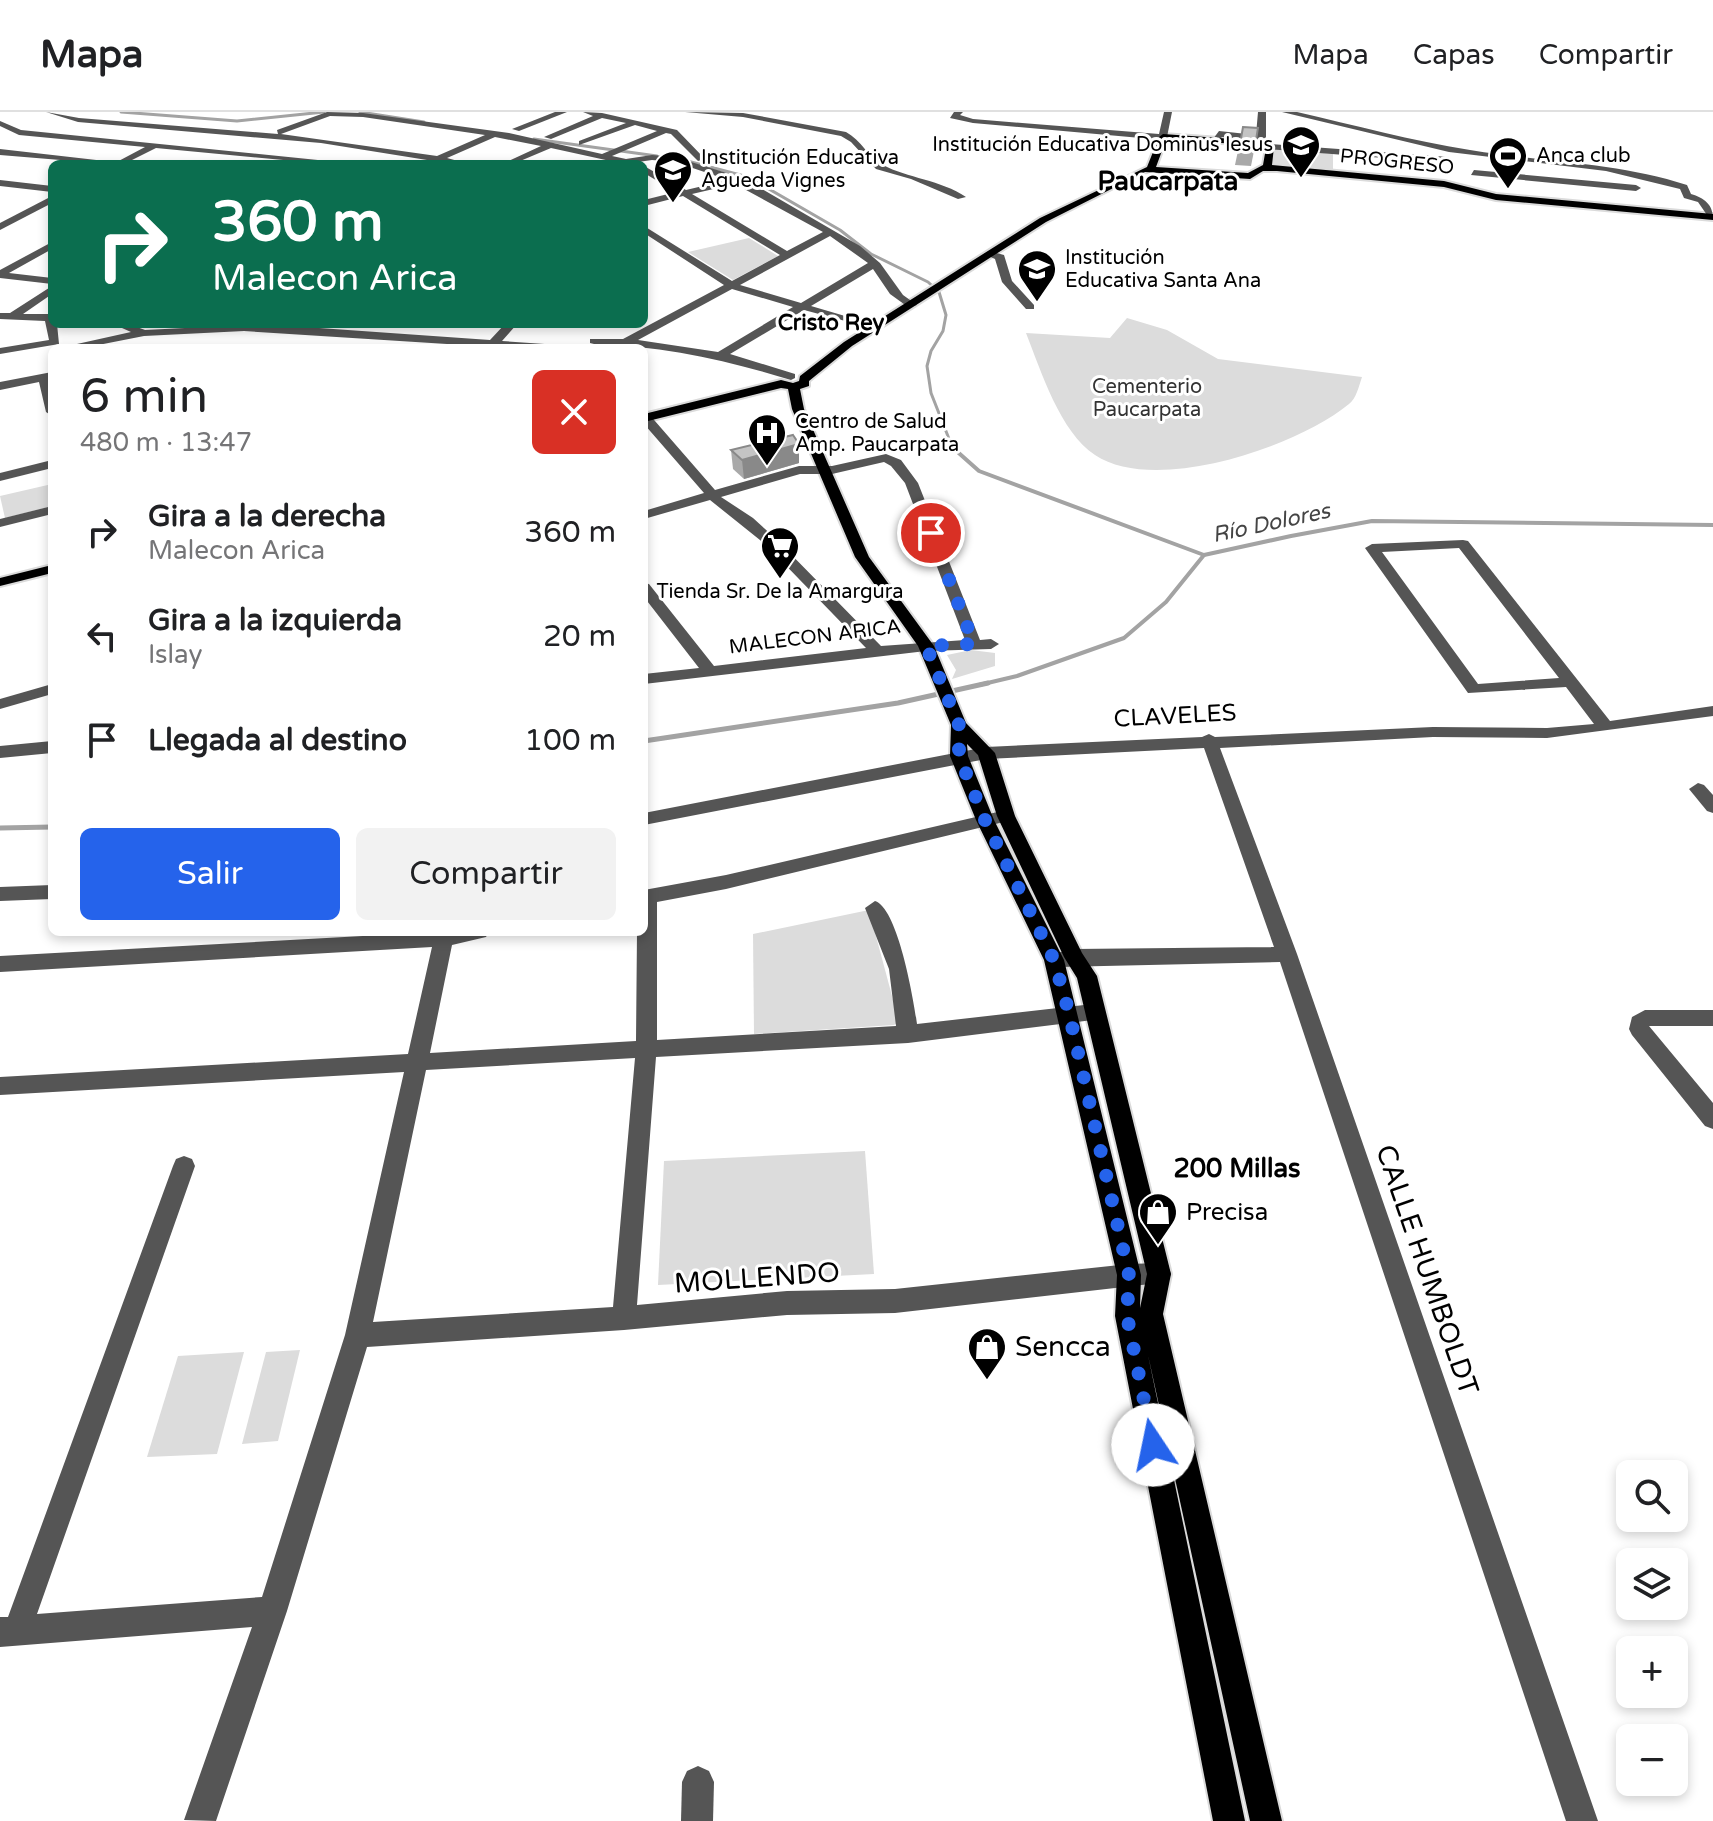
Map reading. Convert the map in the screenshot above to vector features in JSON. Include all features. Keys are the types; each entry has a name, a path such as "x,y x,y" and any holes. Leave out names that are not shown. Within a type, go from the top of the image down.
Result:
{"main road":[{"path":"648,414 791,380 819,367 989,254 1081,198 1151,168 1163,137 1261,140 1270,147 1267,167"},
{"name":"PROGRESO","path":"1151,168 1250,176 1267,167 1444,184 1496,197 1712,216"},
{"path":"791,380 798,409 862,557 926,646 938,681 959,725 986,753 995,818"},
{"path":"0,570 48,558"},
{"path":"0,582 48,570"},
{"path":"959,725 959,756 995,818 1064,958 1081,1013 1129,1275 1127,1316 1229,1821"},
{"path":"1081,1013 1103,1040 1159,1274 1151,1314 1266,1821"},
{"path":"1153,1445 1181,1444"},
{"path":"1204,1700 1238,1700"}],"street":[{"path":"50,112 78,120 333,140 448,160"},
{"path":"516,129 563,112"},
{"path":"267,137 329,114 386,118 701,159 675,133 587,112"},
{"path":"689,112 742,113 843,134 854,140 879,167 914,177 961,197"},
{"path":"959,112 953,116 973,121 1163,137 1168,112"},
{"path":"1261,140 1262,112"},
{"path":"1286,112 1471,157"},
{"path":"513,160 602,115"},
{"path":"359,129 386,118"},
{"path":"482,120 626,160"},
{"path":"0,123 19,132 295,160"},
{"path":"582,143 634,123"},
{"path":"412,137 438,127"},
{"path":"596,160 665,130"},
{"path":"1361,176 1363,131"},
{"path":"333,140 346,134"},
{"path":"439,158 494,134"},
{"path":"387,147 400,142"},
{"path":"125,160 157,144"},
{"path":"1270,147 1471,157 1631,175 1684,187 1687,196 1701,200 1712,216"},
{"path":"1337,174 1338,151"},
{"path":"0,152 70,160"},
{"path":"638,160 645,157 675,161 740,180 830,232 874,264 902,302 912,305"},
{"path":"1471,157 1474,173 1472,191"},
{"path":"648,172 788,256"},
{"path":"1474,173 1684,192"},
{"path":"648,183 661,180"},
{"path":"648,202 740,180"},
{"path":"0,183 48,189"},
{"path":"2,225 48,201"},
{"path":"648,232 733,286 875,328"},
{"path":"626,342 830,232"},
{"path":"0,274 48,247"},
{"path":"989,254 1000,257 1007,282 1030,307"},
{"path":"717,357 800,305 874,264"},
{"path":"0,274 48,280"},
{"path":"15,314 48,292"},
{"path":"0,316 15,314 48,318"},
{"path":"0,351 55,342 53,328"},
{"path":"82,344 148,328 174,332 245,333 298,328"},
{"path":"319,328 506,344"},
{"path":"395,336 406,328"},
{"path":"493,343 507,328"},
{"path":"592,344 607,328"},
{"path":"173,344 174,332"},
{"path":"603,344 638,344"},
{"path":"648,346 776,369 791,380"},
{"path":"0,360 48,351"},
{"path":"0,386 48,377"},
{"path":"648,420 716,500 748,521 770,541 878,652"},
{"name":"MALECON ARICA","path":"648,679 926,646 982,644 965,614 911,483 896,463 886,458 826,470"},
{"path":"0,477 48,465"},
{"path":"648,514 716,500 826,470"},
{"path":"648,524 716,500"},
{"path":"0,523 48,511"},
{"path":"1570,682 1474,689 1372,548 1463,544 1606,727"},
{"path":"648,592 710,671"},
{"path":"0,704 48,690"},
{"path":"0,716 48,702"},
{"name":"CLAVELES","path":"648,818 986,753 1209,740 1433,732 1547,733 1713,711"},
{"name":"CALLE HUMBOLDT","path":"1209,740 1287,954 1582,1821"},
{"path":"0,752 48,747"},
{"path":"1698,789 1713,807"},
{"path":"648,896 726,882 995,818"},
{"path":"0,894 48,892"},
{"path":"875,908 899,969 908,1034"},
{"path":"0,964 444,936 358,1335 272,1611 201,1821 191,1821"},
{"path":"624,1318 646,1048 646,936"},
{"path":"1064,958 1287,954"},
{"path":"0,1086 908,1034 1081,1013"},
{"path":"1713,1018 1645,1018 1639,1023 1639,1029 1713,1119"},
{"path":"184,1166 8,1632 272,1611"},
{"name":"MOLLENDO","path":"358,1335 624,1318 787,1303 895,1301 1159,1274"},
{"path":"697,1821 698,1782"}],"green space":[{"path":"1274,148 1333,154 1333,170 1272,164"},
{"path":"749,238 778,256 733,280 688,252"},
{"name":"Cementerio Paucarpata","path":"1127,318 1167,330 1218,359 1362,377 1349,404 1296,436 1262,450 1188,468 1153,470 1121,466 1095,455 1072,432 1053,400 1026,333 1110,338"},
{"path":"48,485 48,507 5,518 0,496"},
{"path":"971,650 995,653 995,666 952,679 956,670 947,655"},
{"path":"869,910 899,1022 894,1025 754,1034 753,934"},
{"path":"865,1151 874,1274 658,1285 664,1161"},
{"path":"300,1350 278,1441 242,1444 266,1352"},
{"path":"244,1352 217,1454 147,1457 178,1356"}],"building":[{"path":"1243,127 1258,128 1255,146 1240,144"},
{"path":"793,435 799,444 742,460 731,450"}],"waterway":[{"path":"121,112 237,121 324,112"},
{"path":"360,112 424,122"},
{"path":"534,139 657,156"},
{"path":"676,158 748,177 840,230 871,254 928,282 939,292 946,315 943,331 931,351 927,366 931,393 952,447"},
{"path":"952,447 979,471 1204,555"},
{"name":"Río Dolores","path":"1204,555 1372,521 1713,525"},
{"name":"Río Dolores","path":"979,685 1017,676 1124,638 1166,602 1204,555"},
{"name":"Río Dolores","path":"979,685 988,683"},
{"name":"Río Dolores","path":"648,740 898,703 979,685"},
{"name":"Río Dolores","path":"0,828 48,827"}],"place":[{"name":"Institución Educativa Dominus Iesus","path":"1301,179"},
{"name":"Anca club","path":"1508,190"},
{"name":"Institución Educativa Agueda Vignes","path":"673,204"},
{"name":"Institución Educativa Santa Ana","path":"1037,303"},
{"name":"Centro de Salud Amp. Paucarpata","path":"767,467"},
{"name":"Tienda Sr. De la Amargura","path":"780,580"},
{"name":"Precisa","path":"1158,1246"},
{"name":"Sencca","path":"987,1381"}],"district":[{"name":"Paucarpata","path":"1168,181"},
{"name":"Cristo Rey","path":"831,323"},
{"name":"200 Millas","path":"1237,1168"}],"route":[{"path":"931,533 965,614 974,644 926,646 938,681 959,725 959,756 985,820 1054,960 1129,1275 1127,1316 1153,1445"}]}
